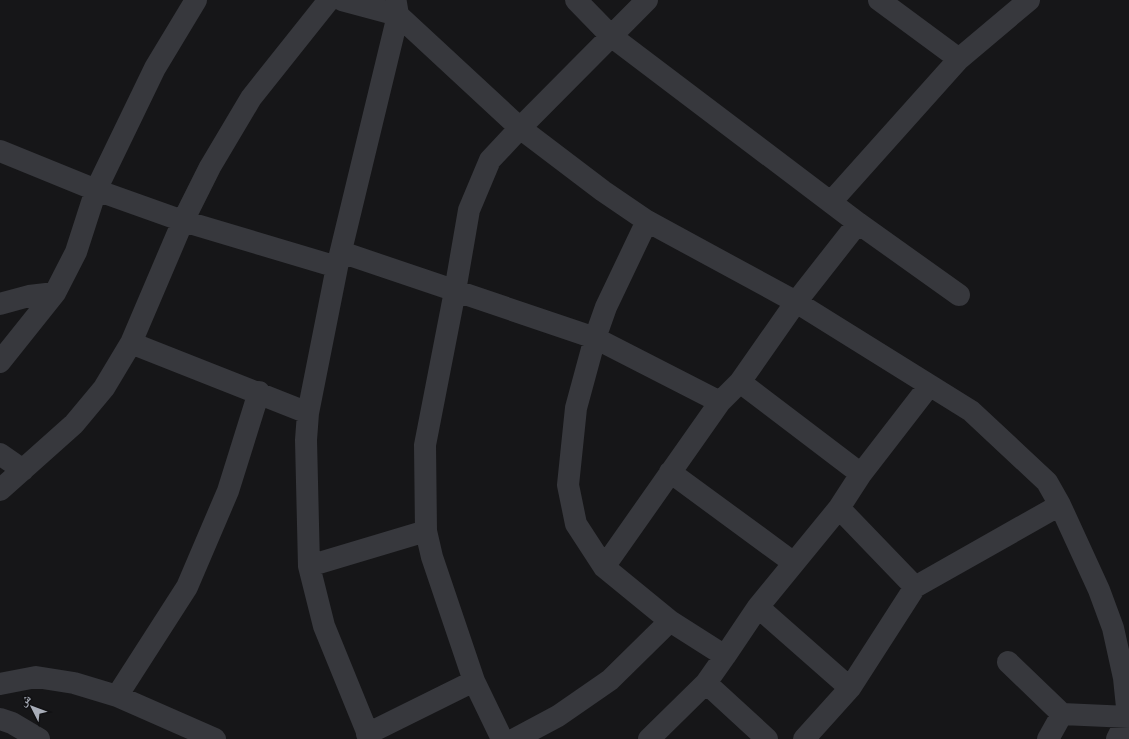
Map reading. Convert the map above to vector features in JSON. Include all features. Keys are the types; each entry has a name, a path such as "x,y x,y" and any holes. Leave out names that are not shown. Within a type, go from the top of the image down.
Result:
{"street":[{"path":"0,362 55,293 76,252 96,190 155,68 196,0"},
{"path":"0,490 74,424 104,388 131,343 183,221 210,167 251,98 329,0"},
{"path":"342,0 396,7 520,128 602,191 647,221 796,302 971,411 1047,482 1060,505 1100,590 1113,628 1126,675 1129,717 1117,739"},
{"path":"576,0 611,36 858,223 959,295"},
{"path":"502,739 474,681 432,557 426,531 425,445 469,210 490,160 647,0"},
{"path":"879,0 959,60"},
{"path":"831,202 959,60 1029,0"},
{"path":"396,7 339,260 308,413 306,440 309,566 324,626 368,736 474,681"},
{"path":"0,151 96,190 183,221 455,291 595,338 720,402"},
{"path":"647,221 606,307 595,338 576,408 568,485 576,524 604,567 670,620 725,656"},
{"path":"604,567 720,402 740,382 796,302 858,223"},
{"path":"0,304 29,296 55,293"},
{"path":"131,343 259,392 308,413"},
{"path":"740,382 861,474"},
{"path":"649,739 706,683 758,607 839,508 861,474 929,386"},
{"path":"117,696 187,587 228,491 259,392"},
{"path":"0,454 23,470"},
{"path":"670,472 794,564"},
{"path":"804,739 850,688 915,588 1060,505"},
{"path":"839,508 915,588"},
{"path":"309,566 426,531"},
{"path":"758,607 850,688"},
{"path":"515,739 558,716 610,680 670,620"},
{"path":"1008,662 1062,714 1129,717"},
{"path":"0,684 36,677 74,683 117,696 216,739"},
{"path":"706,683 767,739"},
{"path":"1048,739 1062,714"},
{"path":"0,719 12,723 39,739"}]}
